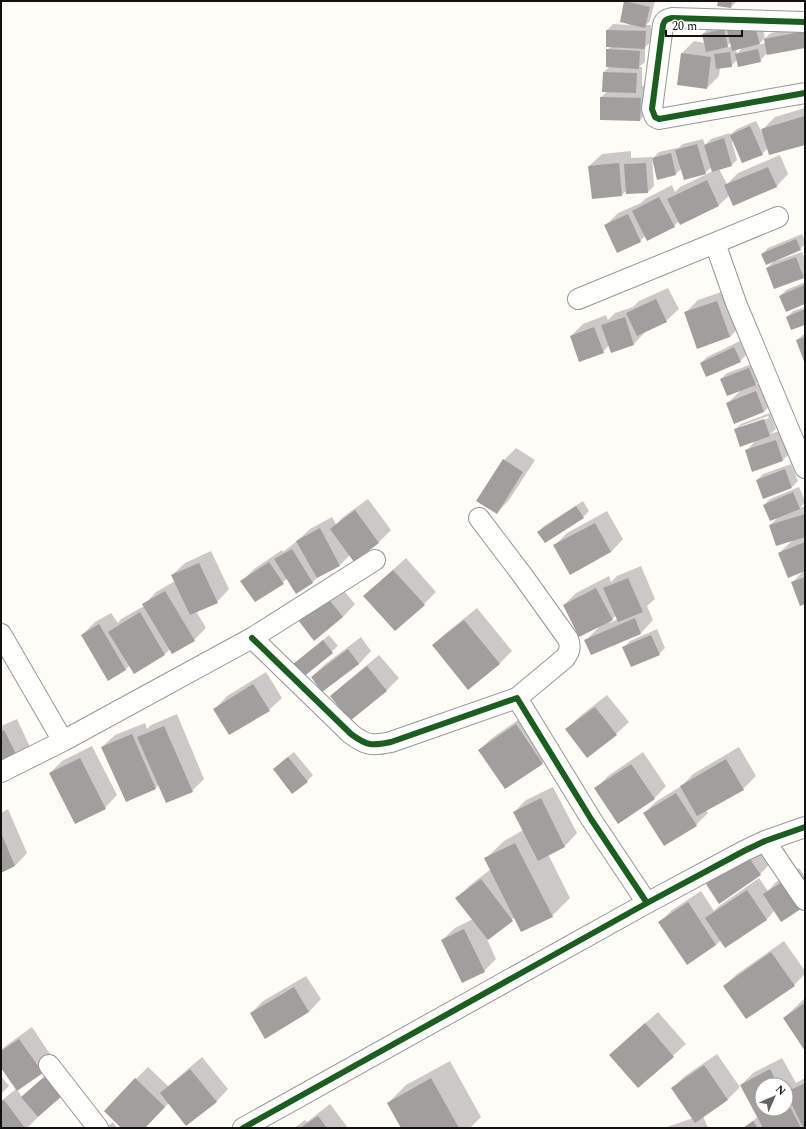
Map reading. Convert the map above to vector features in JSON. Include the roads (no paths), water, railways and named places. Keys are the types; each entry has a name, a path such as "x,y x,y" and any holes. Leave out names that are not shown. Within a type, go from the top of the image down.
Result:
{"street":[{"path":"805,22 667,19 662,25 652,109 655,117 659,119 805,93"},
{"path":"578,299 778,216"},
{"path":"716,243 736,302 805,468"},
{"path":"252,638 351,734 369,745 391,742 517,698 565,658 571,646 568,639 524,576 479,518"},
{"path":"1,772 63,741 252,638 375,560"},
{"path":"1,634 63,741"},
{"path":"517,698 591,819 647,903"},
{"path":"243,1128 647,903 744,851 765,841 805,828"},
{"path":"765,841 805,900"},
{"path":"49,1065 98,1128"}]}
